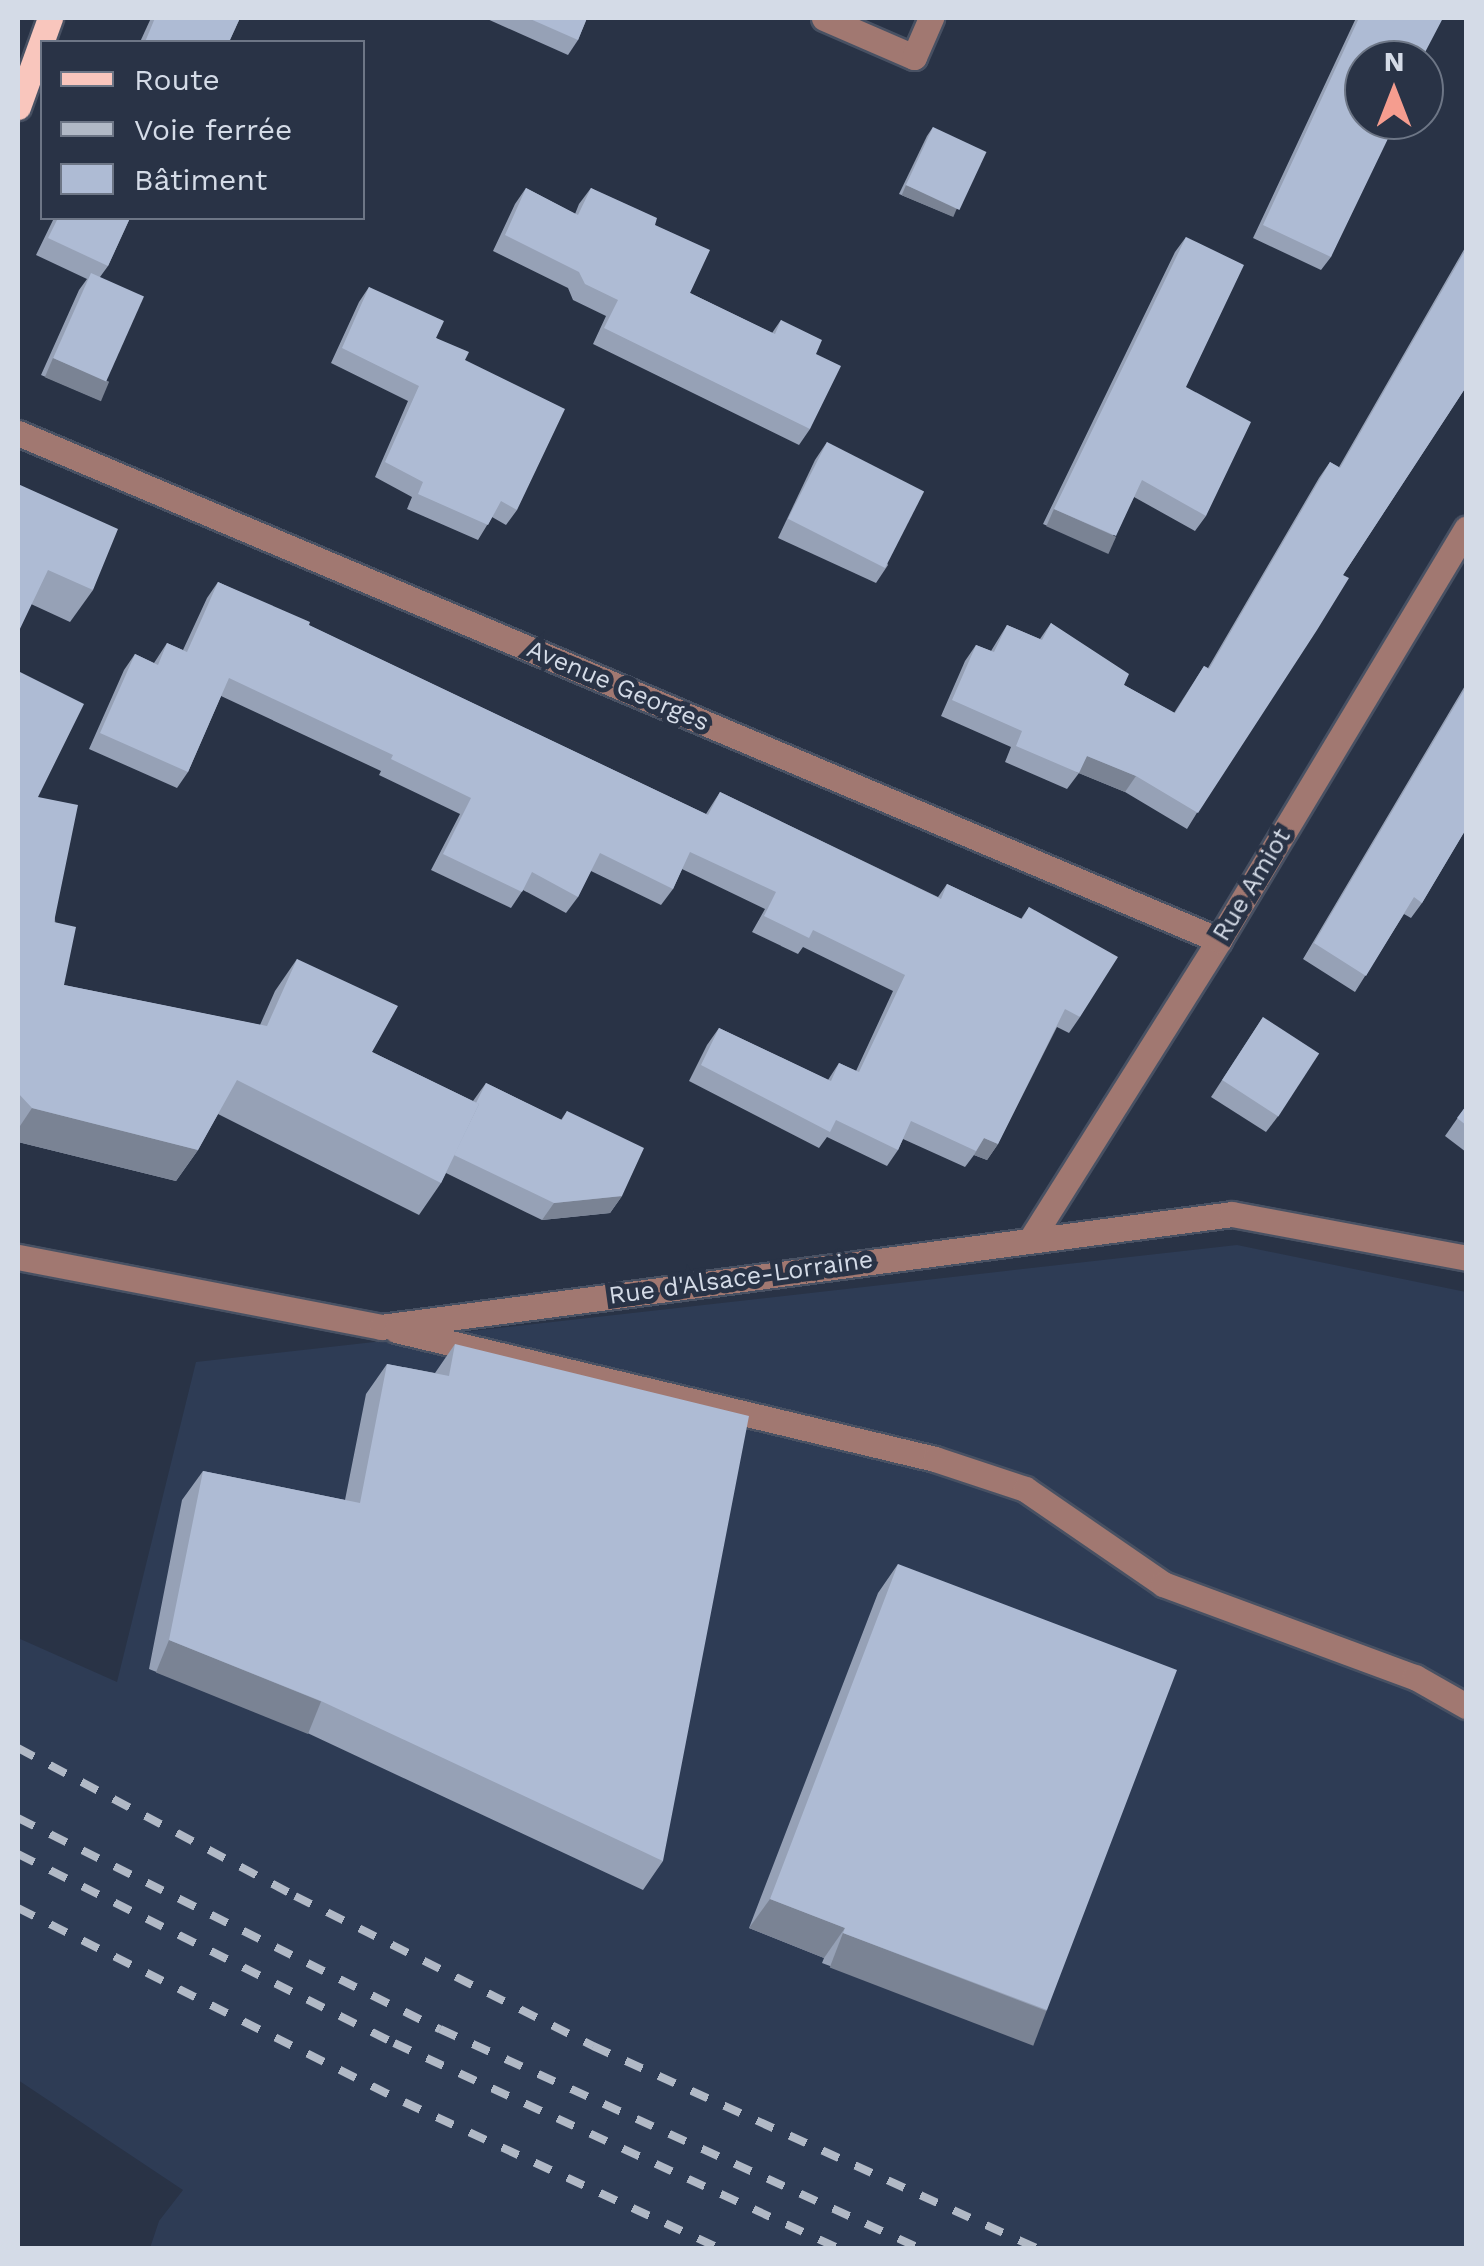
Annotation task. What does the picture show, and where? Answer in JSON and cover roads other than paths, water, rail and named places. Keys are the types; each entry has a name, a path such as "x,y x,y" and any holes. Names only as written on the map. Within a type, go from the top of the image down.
{"main road":[{"path":"18,106 40,46"}],"street":[{"path":"824,18 914,57 932,18"},
{"name":"Avenue Georges","path":"18,432 1219,940"},
{"name":"Rue Amiot","path":"1031,1238 1219,940 1466,529"},
{"name":"Rue d'Alsace-Lorraine","path":"18,1257 381,1327 1232,1214 1466,1258"},
{"path":"381,1327 935,1459 1025,1489 1162,1584 1415,1677 1466,1706"}],"railway":[{"path":"18,1748 295,1896 593,2046 1036,2248"},
{"path":"18,1818 440,2029 919,2248"},
{"path":"18,1854 394,2043 837,2248"},
{"path":"18,1908 404,2102 718,2248"}]}
